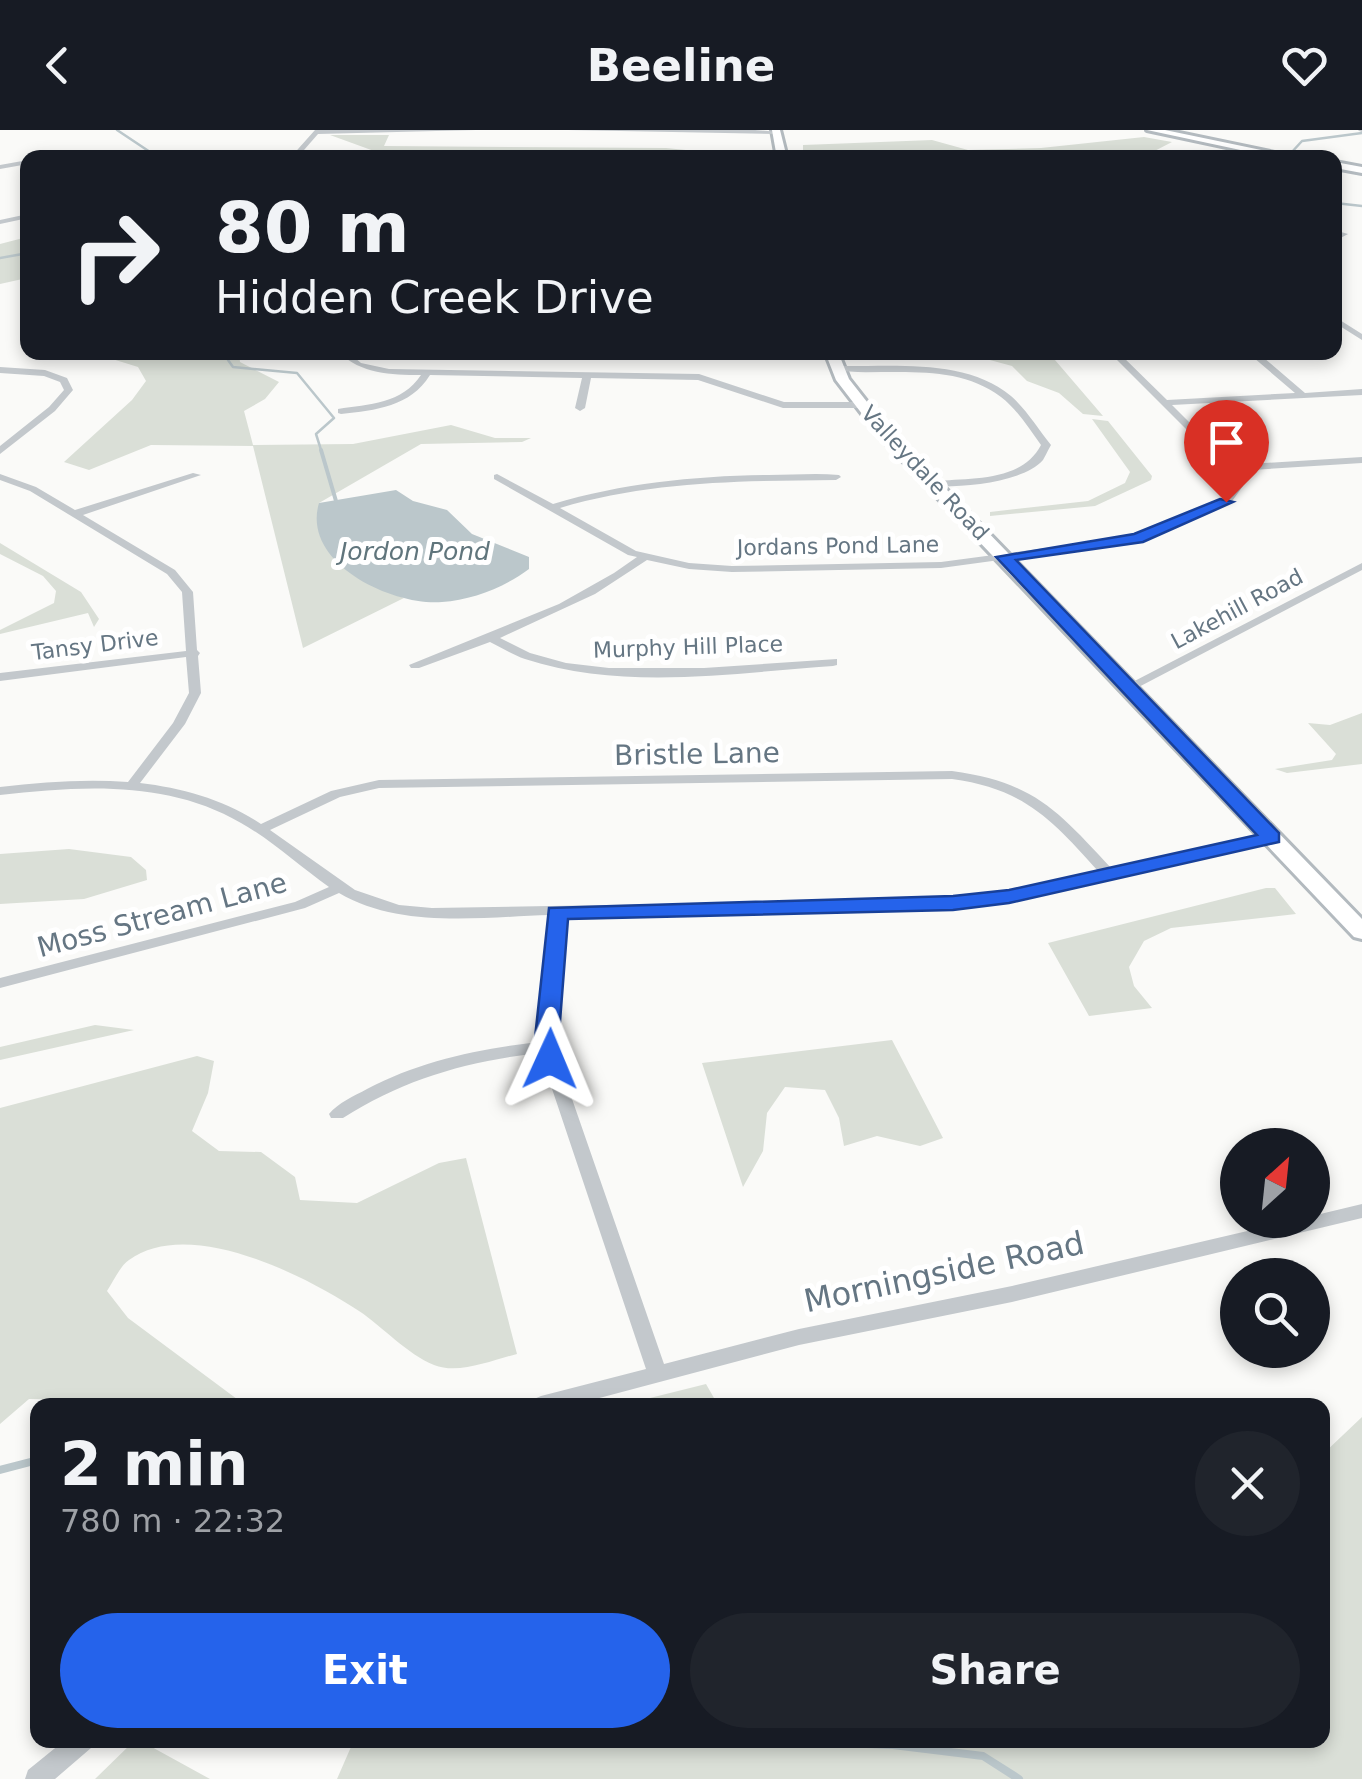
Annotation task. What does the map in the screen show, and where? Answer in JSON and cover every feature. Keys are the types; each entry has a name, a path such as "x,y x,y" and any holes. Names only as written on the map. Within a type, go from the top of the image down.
{"street":[{"path":"300,150 318,131 473,130"},
{"path":"571,130 776,131"},
{"path":"1151,130 1258,150"},
{"path":"354,360 366,368 427,373 700,378 783,405 860,405"},
{"name":"Valleydale Road","path":"834,360 860,405 1362,932"},
{"path":"1121,360 1230,468 1362,460"},
{"path":"1261,360 1303,395"},
{"path":"837,369 932,372 978,383 1008,399 1046,445 1044,456 1010,474 934,484"},
{"path":"0,370 45,372 64,380 68,390 52,409 0,451"},
{"path":"341,411 406,397 421,385 427,373"},
{"path":"580,408 586,375"},
{"path":"1165,403 1362,392"},
{"name":"Jordans Pond Lane","path":"497,477 644,557 689,566 758,570 918,567 1158,532 1237,493 1237,478 1230,468"},
{"path":"74,514 196,475"},
{"path":"0,477 20,482 171,572 184,584 194,653 192,703 132,785"},
{"path":"551,508 621,486 664,480 836,477"},
{"path":"416,665 492,638 574,601 644,557"},
{"name":"Lakehill Road","path":"1129,687 1358,571"},
{"name":"Murphy Hill Place","path":"492,638 539,662 602,673 833,662"},
{"name":"Tansy Drive","path":"0,677 194,653"},
{"name":"Bristle Lane","path":"260,829 336,794 380,784 952,776 1006,784 1028,795 1049,810 1108,873"},
{"path":"0,791 79,784 132,785 202,800 260,829 336,888 365,902 406,912 953,903 1009,896 1272,838"},
{"name":"Moss Stream Lane","path":"0,983 226,926 300,905 336,888"},
{"path":"557,912 546,1047 658,1374"},
{"path":"336,1114 386,1085 442,1065 503,1051 546,1047"},
{"name":"Morningside Road","path":"567,1398 799,1337 1012,1294 1362,1212"},
{"path":"36,1779 73,1748"}],"shaded area":[{"path":"330,135 389,135 384,146 686,150 371,150"},
{"path":"1144,137 1172,142 1156,150 968,150 1041,148"},
{"path":"932,140 968,150 803,150 803,145"},
{"path":"20,239 20,280 0,284 0,244"},
{"path":"116,360 240,360 279,382 265,399 244,411 253,445 353,444 451,425 495,438 531,438 522,442 421,444 319,503 363,580 404,598 303,648 253,446 151,445 89,470 64,462 132,400 146,381 138,367"},
{"path":"990,360 1055,360 1103,416 1083,414 1059,393 1027,381 1012,366"},
{"path":"1092,419 1108,421 1152,476 1151,480 1095,506 990,516 990,512 1088,501 1125,483 1130,472"},
{"path":"0,543 81,592 99,619 94,627 88,613 0,634 0,630 54,603 56,591 43,576 0,554"},
{"path":"1362,713 1362,764 1287,773 1275,769 1332,760 1336,754 1308,723 1330,725"},
{"path":"69,849 131,857 146,870 147,880 84,899 0,904 0,854"},
{"path":"1275,888 1296,914 1171,928 1144,941 1129,967 1134,986 1152,1008 1089,1016 1048,943"},
{"path":"95,1025 134,1030 0,1060 0,1047"},
{"path":"892,1040 943,1138 920,1146 877,1136 844,1146 839,1118 825,1090 785,1087 767,1113 763,1151 743,1187 702,1063"},
{"path":"197,1056 214,1061 208,1093 192,1131 219,1151 261,1152 295,1177 300,1200 357,1203 439,1163 466,1158 517,1354 465,1367 434,1365 359,1311 309,1282 247,1256 183,1244 154,1248 129,1260 107,1291 128,1318 236,1398 30,1398 0,1424 0,1108"},
{"path":"706,1384 714,1398 650,1398"},
{"path":"1362,1417 1362,1779 337,1779 351,1748 1330,1748 1330,1447"},
{"path":"127,1748 154,1748 210,1779 95,1779"}],"water":[{"name":"Jordon Pond","path":"396,490 413,501 447,510 472,534 529,557 529,569 488,592 442,602 399,597 355,576 337,562 324,544 317,525 319,503"}],"waterway":[{"path":"117,130 147,150"},
{"path":"1294,150 1302,141 1362,133"},
{"path":"1342,204 1362,206"},
{"path":"0,258 20,254"},
{"path":"228,360 233,367 297,373 334,418 316,434 322,453"},
{"path":"321,450 336,501"},
{"path":"0,1470 30,1462"},
{"path":"918,1748 983,1756 1019,1779"}],"route":[{"path":"550,1059 546,1047 557,912 876,908 953,903 1009,896 1272,838 1004,557 1137,539 1226,502"}]}
